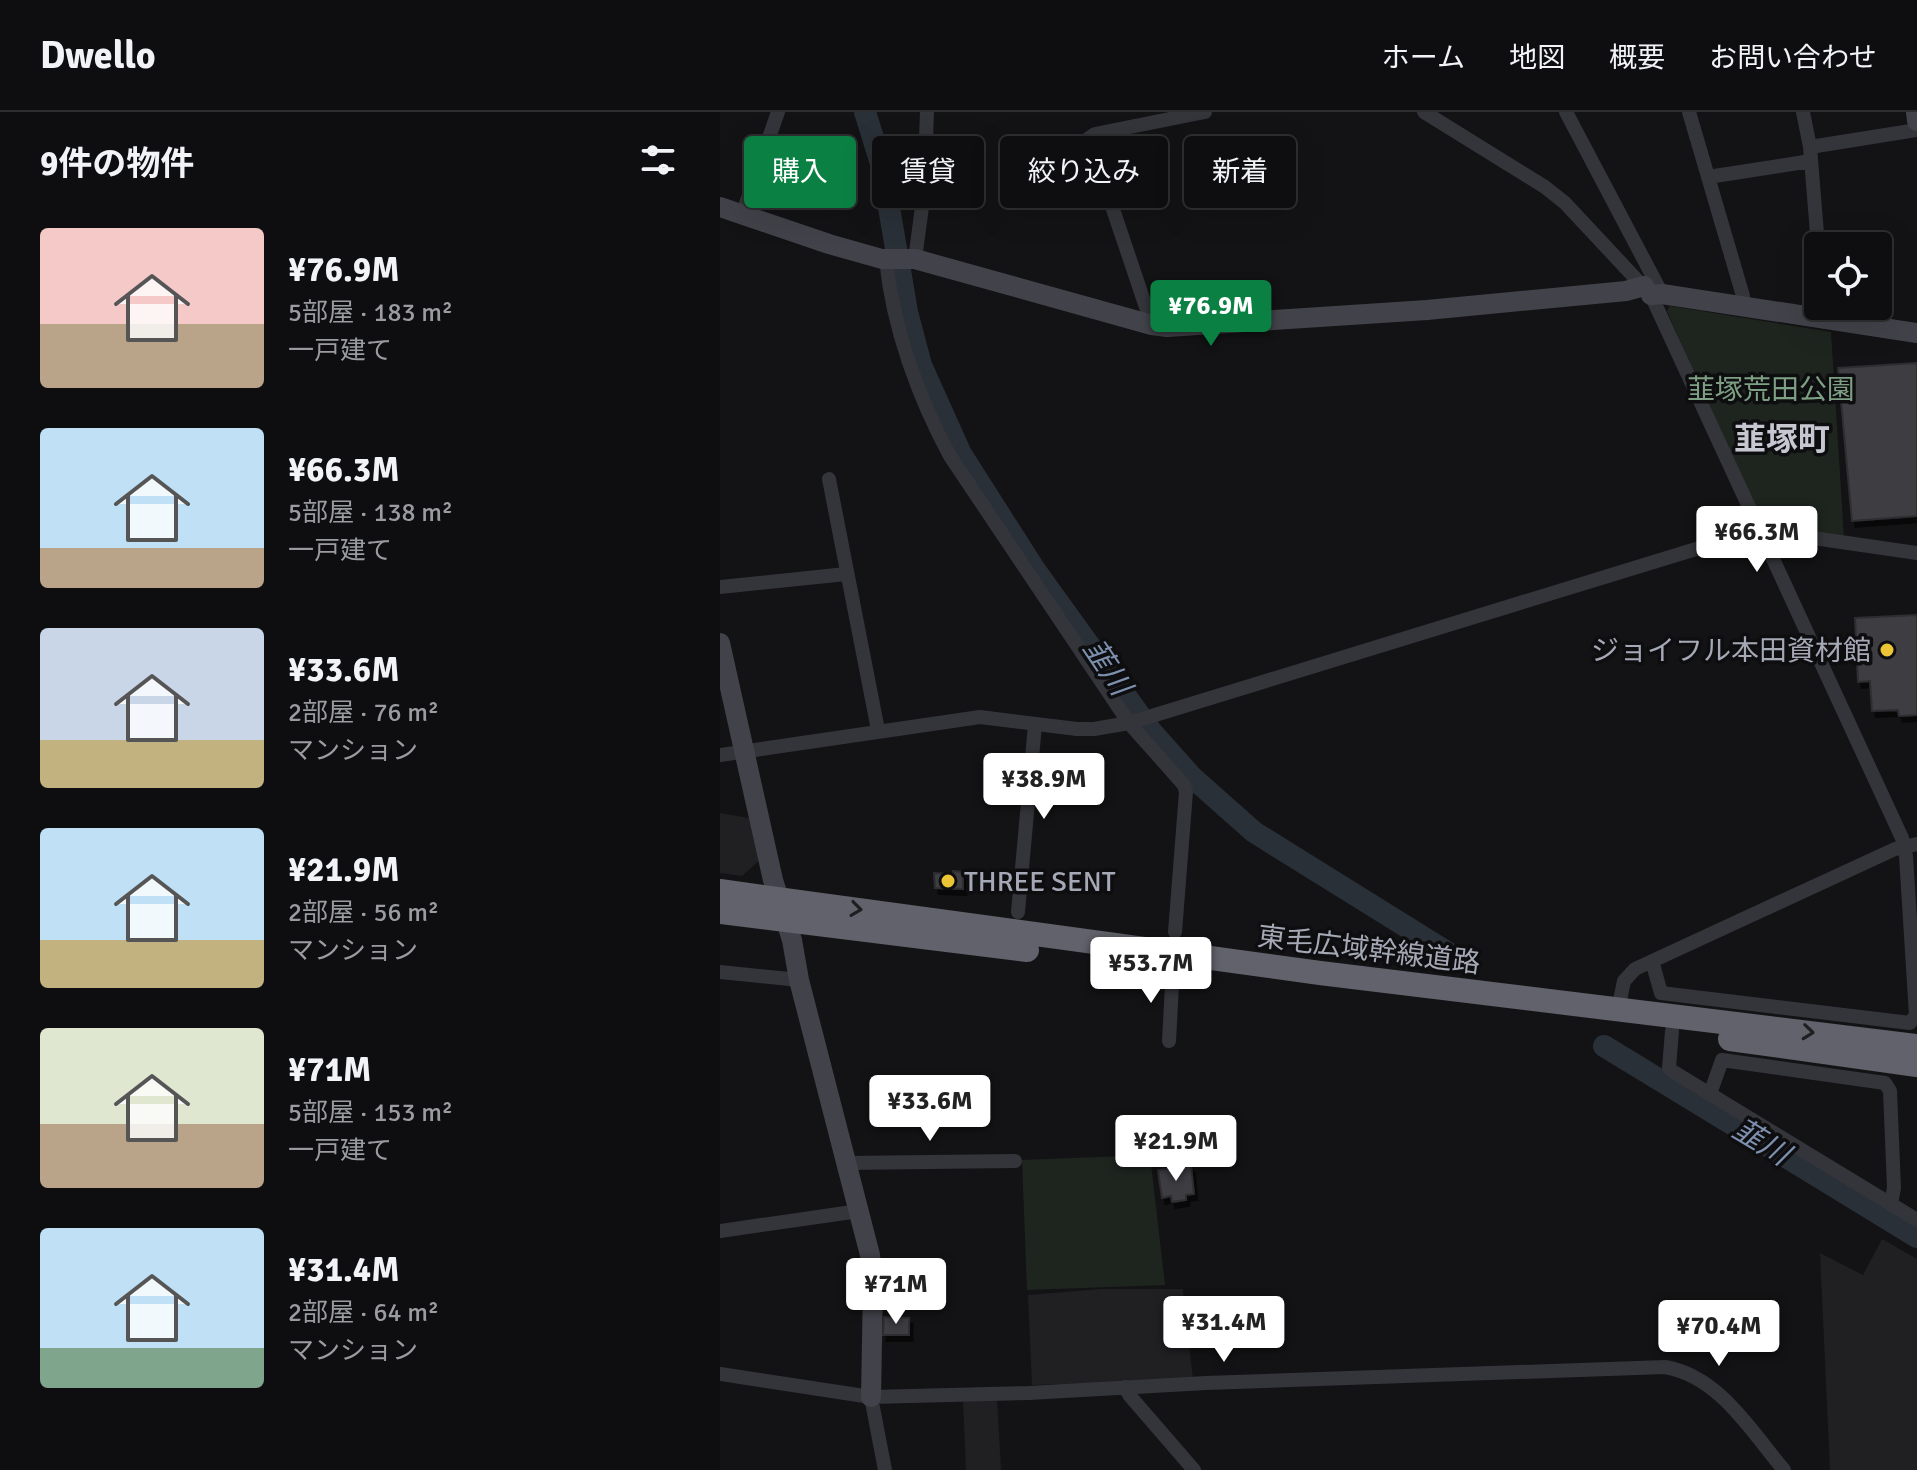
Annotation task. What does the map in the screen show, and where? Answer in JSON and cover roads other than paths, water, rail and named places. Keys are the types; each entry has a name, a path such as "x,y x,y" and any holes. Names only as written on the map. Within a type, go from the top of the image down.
{"highway":[{"name":"東毛広域幹線道路","path":"720,891 783,910 1173,967 1917,1065"},
{"name":"東毛広域幹線道路","path":"720,912 783,910 1917,1046"}],"street":[{"path":"742,215 778,112"},
{"path":"915,259 924,192 927,112"},
{"path":"1152,325 1089,138 1095,134 1205,112"},
{"path":"1424,112 1545,187 1565,203 1652,292"},
{"path":"1689,112 1743,296 1743,306"},
{"path":"1803,112 1811,154 1817,232"},
{"path":"1916,112 1917,121"},
{"path":"1569,113 1758,530 1910,845 1916,1015 1910,1023 1661,993 1652,961"},
{"path":"1708,177 1917,130"},
{"path":"720,207 886,260 915,259 1152,325 1182,328 1626,291 1804,311"},
{"path":"886,260 902,338 936,431 964,480 1131,722 1181,779 1186,792 1175,932"},
{"path":"1857,320 1917,333"},
{"path":"829,479 878,730"},
{"path":"720,755 980,717 1094,729 1131,722 1758,530 1917,553"},
{"path":"720,587 846,574"},
{"path":"720,643 799,980 870,1255 873,1285 871,1397 885,1470"},
{"path":"1018,912 1035,725"},
{"path":"1618,1010 1626,976 1652,961 1910,845"},
{"path":"1169,1041 1173,967"},
{"path":"720,972 799,980"},
{"path":"1672,1031 1669,1068 1917,1220"},
{"path":"1710,1094 1722,1060 1885,1083 1890,1091 1894,1188 1891,1204"},
{"path":"845,1163 1015,1161"},
{"path":"720,1231 859,1211"},
{"path":"720,1374 871,1397 1665,1367 1690,1373 1707,1383 1784,1470"},
{"path":"1125,1387 1194,1470"}],"waterway":[{"name":"韮川","path":"865,112 882,167 897,254"},
{"name":"韮川","path":"899,264 921,365 961,454 1035,570 1151,731 1192,777 1254,832 1455,957"},
{"name":"韮川","path":"1604,1046 1917,1237"}],"place":[{"name":"ジョイフル本田資材館","path":"1887,650"},
{"name":"THREE SENT","path":"948,881"}],"district":[{"name":"韮塚町","path":"1782,439"}],"park label":[{"name":"韮塚荒田公園","path":"1771,389"}]}
